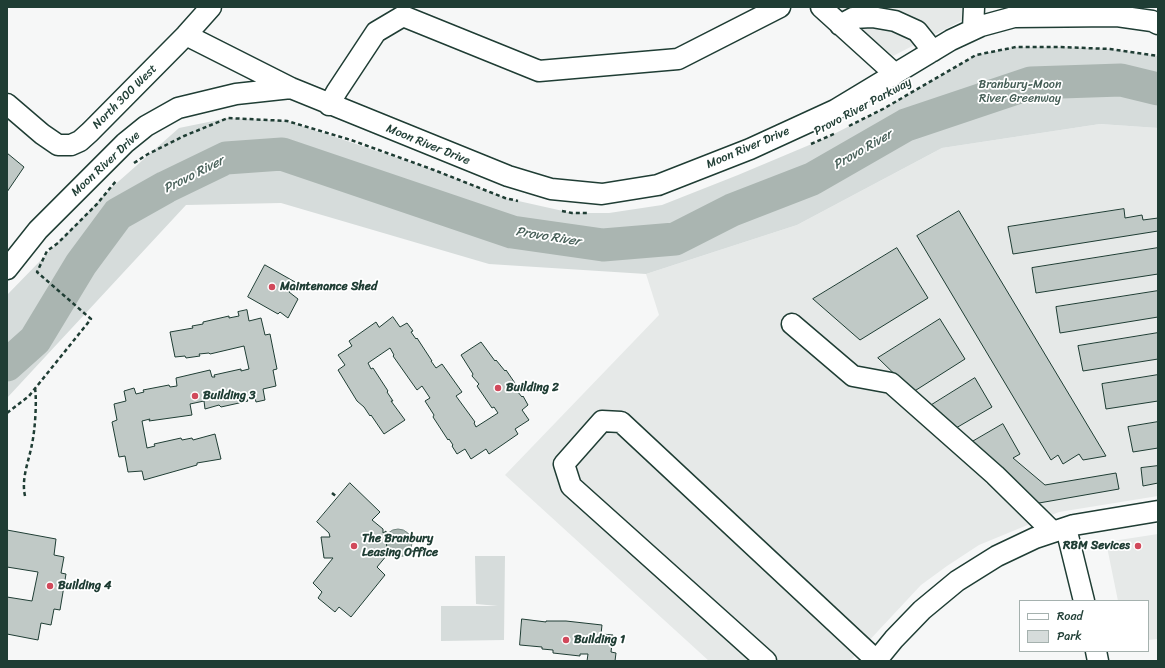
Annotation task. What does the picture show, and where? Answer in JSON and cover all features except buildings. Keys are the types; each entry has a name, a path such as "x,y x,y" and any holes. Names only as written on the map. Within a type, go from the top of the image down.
{"street":[{"name":"North 300 West","path":"7,104 42,134 58,145 71,145 80,141 186,35 211,7"},
{"path":"186,35 291,88 330,105 337,91 376,32 405,11 538,71 678,59 780,7"},
{"path":"821,7 895,74"},
{"path":"973,30 974,7"},
{"path":"840,25 853,18 899,14 917,31 934,51"},
{"name":"Moon River Drive","path":"330,105 508,176 551,189 602,194 658,185 750,149 835,110 951,40 981,26 1014,17 1117,16 1152,21 1158,24"},
{"name":"Moon River Drive","path":"10,266 38,230 125,143 146,126 178,108 236,94 291,88"},
{"path":"792,324 853,376 891,383 994,475 1059,530 1084,600"},
{"path":"766,661 571,486 564,464 602,421 621,422 876,661 894,639 922,610 957,581 997,556 1035,538 1074,525 1158,511"}],"path":[{"name":"Provo River Parkway","path":"845,128 976,55 1016,48 1061,47 1110,49 1158,56"},
{"path":"129,167 148,154 184,136 228,118 287,121 351,140 505,198 520,201"},
{"name":"Provo River Parkway","path":"811,144 838,131"},
{"path":"7,413 29,396 91,319 37,272 47,251 58,243 97,204 119,177"},
{"path":"557,210 572,213 594,213"},
{"path":"25,496 23,486 32,443 36,397 35,388"},
{"path":"332,493 337,497"}],"shaded area":[{"path":"835,7 988,7 893,56"},
{"path":"1100,124 1158,128 1158,496 1059,512 979,545 921,585 850,661 709,661 505,475 659,315 646,274 797,225 942,148"},
{"path":"398,529 408,533 412,543 408,553 398,557 388,553 384,543 388,533"},
{"path":"1158,534 1158,639 1149,640 1149,600 1118,600 1106,542"}],"green space":[{"name":"Branbury-Moon River Greenway","path":"1016,47 1110,49 1158,56 1158,128 1100,124 942,148 797,225 646,274 489,264 281,203 186,205 7,398 7,295 110,189 179,128 228,118 287,121 434,170 505,198 572,213 609,213 662,205 738,175 826,138 883,109 976,55"},
{"path":"475,556 505,556 504,640 441,641 441,606 498,606 476,604"}],"waterway":[{"name":"Provo River","path":"7,365 35,340 81,264 118,214 166,187 226,158 282,154 512,232 603,245 675,239 732,210 812,179 906,125 1031,83 1121,80 1158,89"}],"place":[{"name":"Maintenance Shed","path":"272,287"},
{"name":"Building 2","path":"498,388"},
{"name":"Building 3","path":"195,396"},
{"name":"The Branbury Leasing Office","path":"354,546"},
{"name":"RBM Sevices","path":"1138,546"},
{"name":"Building 4","path":"50,586"},
{"name":"Building 1","path":"566,640"}]}
